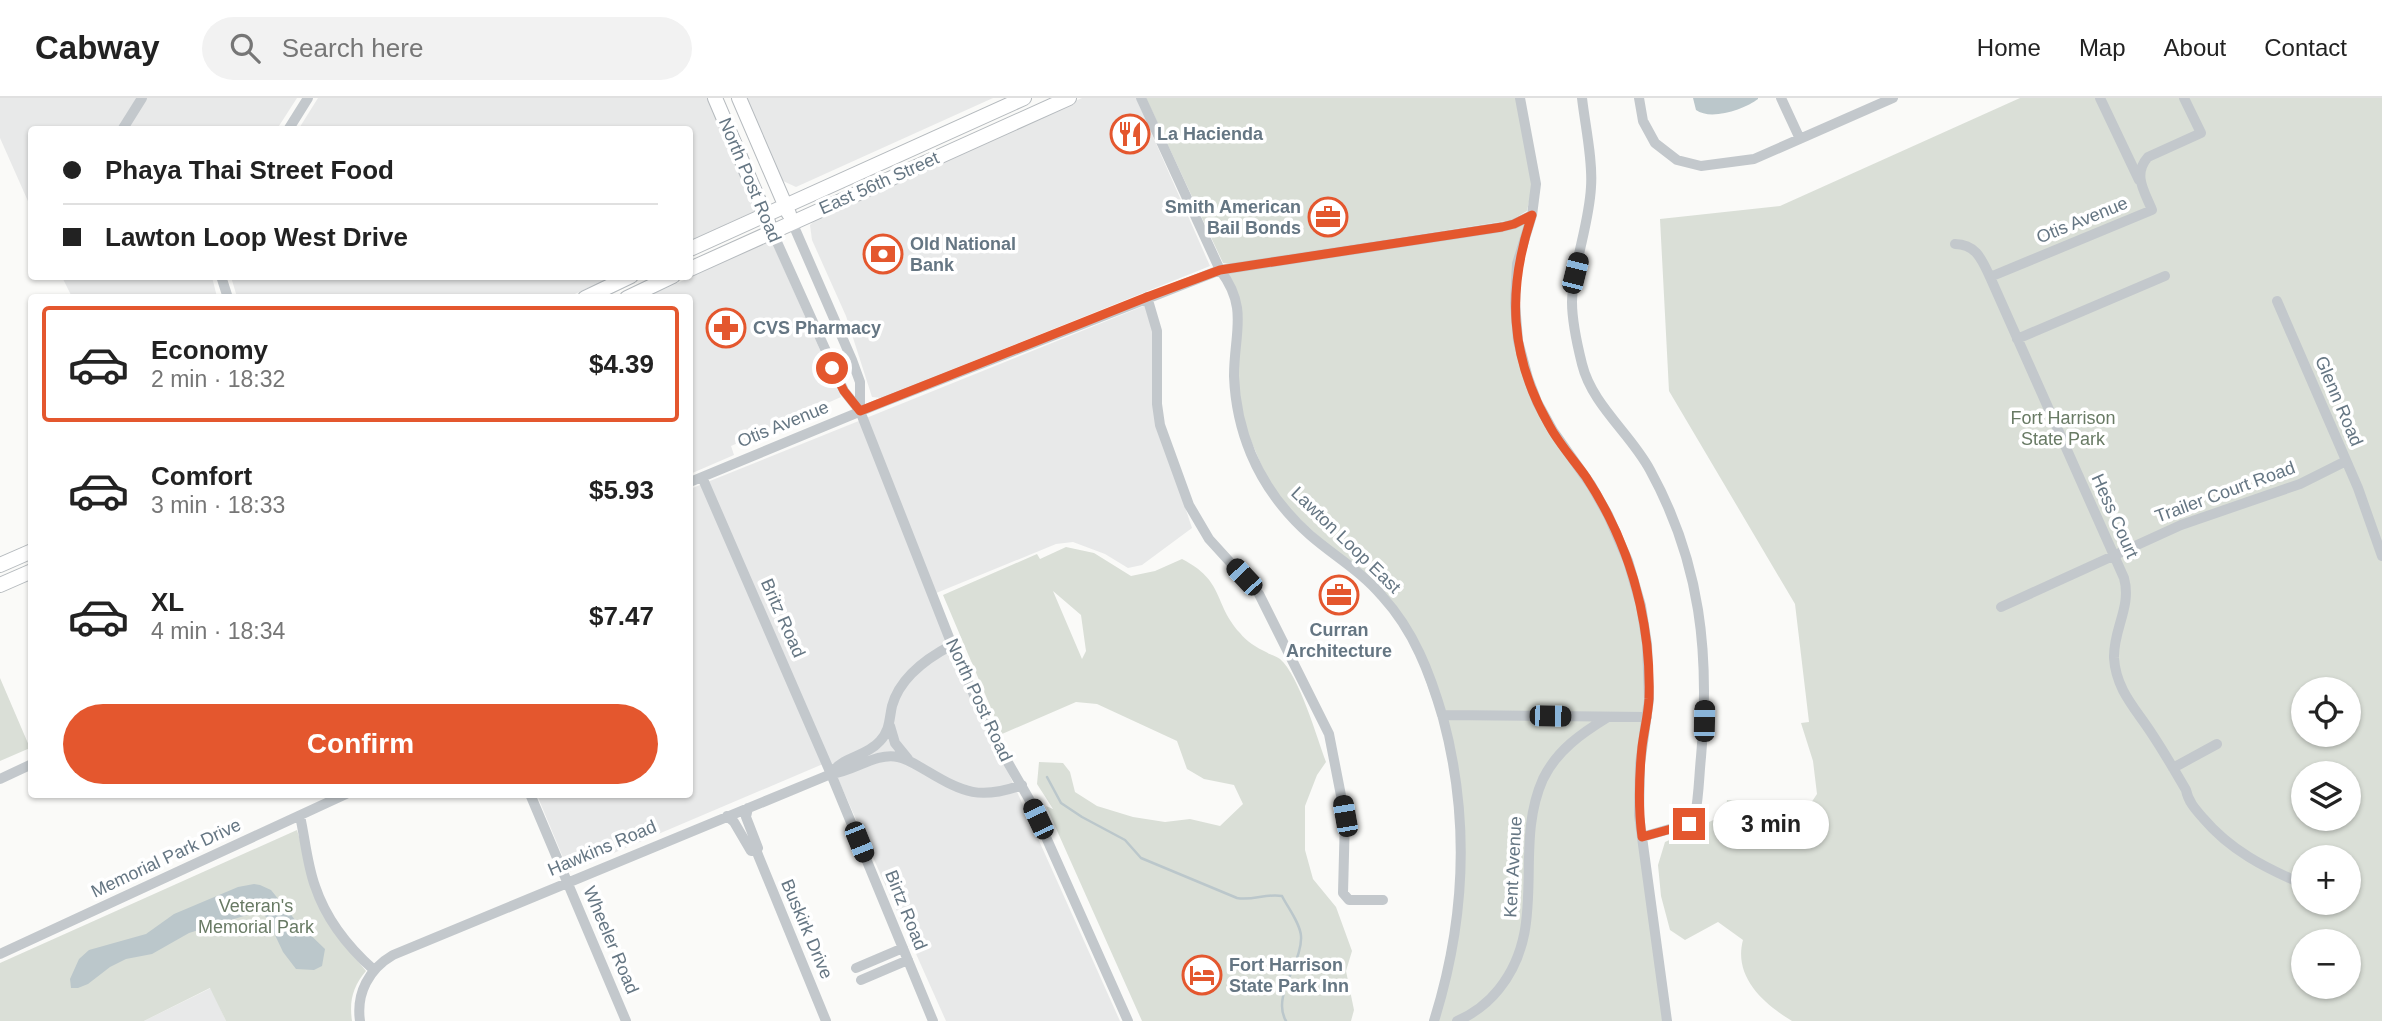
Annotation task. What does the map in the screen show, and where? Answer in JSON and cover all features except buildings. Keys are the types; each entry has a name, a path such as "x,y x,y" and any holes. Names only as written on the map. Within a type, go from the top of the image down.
{"main road":[{"name":"North Post Road","path":"715,98 772,231"},
{"name":"North Post Road","path":"739,98 792,222"},
{"name":"East 56th Street","path":"693,249 1024,98"},
{"name":"East 56th Street","path":"693,268 1069,98"},
{"path":"594,294 623,280"},
{"path":"635,294 665,280"},
{"path":"608,294 613,285"},
{"path":"0,565 28,553"},
{"path":"0,585 28,573"}],"street":[{"path":"124,126 142,98"},
{"path":"290,126 308,98"},
{"name":"Lawton Loop East","path":"1141,98 1220,270 1238,303 1234,365 1236,394 1243,431 1257,466 1274,495 1298,524 1357,571 1395,612 1422,656 1441,715 1455,774 1462,846 1454,946 1434,1021"},
{"path":"1520,98 1536,176 1536,192 1532,215 1522,243 1515,285 1516,324 1523,361 1542,413 1600,500 1628,561 1639,598 1646,639 1649,689 1639,789 1642,837 1667,1021"},
{"path":"1582,98 1592,185 1586,232 1575,273 1573,323 1583,366 1594,391 1645,462 1675,523 1695,585 1703,638 1704,721 1696,815 1687,824 1642,837"},
{"path":"1639,98 1642,118 1649,134 1662,150 1684,162 1702,166 1747,161 1893,98"},
{"path":"1781,98 1800,139"},
{"path":"2100,98 2140,182"},
{"name":"Otis Avenue","path":"1990,277 2152,210 2140,182 2140,168 2148,158 2201,133 2185,98"},
{"name":"Otis Avenue","path":"693,481 860,411 1220,270 1502,227 1532,215"},
{"name":"North Post Road","path":"792,222 860,382 860,411"},
{"name":"North Post Road","path":"772,231 844,391 860,411 952,645 987,724 1022,785 1128,1021"},
{"path":"1955,244 1964,244 1974,250 1990,277"},
{"path":"2017,339 2165,276"},
{"name":"Hess Court","path":"1990,277 2124,578 2127,596 2115,645 2118,680 2127,699 2173,768 2186,790 2187,798 2223,839 2258,863 2291,878"},
{"path":"1147,297 1157,331 1157,407 1165,442 1195,516 1209,539 1259,594 1329,734 1345,816 1343,893 1349,900 1383,900"},
{"name":"Glenn Road","path":"2277,301 2358,488 2382,556"},
{"name":"Trailer Court Road","path":"2001,607 2190,521 2242,505 2312,478 2346,461"},
{"name":"Britz Road","path":"702,477 831,774"},
{"name":"Hawkins Road","path":"831,774 835,766 874,747 890,726 895,699 917,667 952,645"},
{"path":"1441,715 1647,717"},
{"name":"Kent Avenue","path":"1457,1021 1472,1013 1495,994 1509,977 1522,950 1527,925 1532,820 1544,778 1557,757 1575,738 1608,717"},
{"path":"890,726 895,743 911,762"},
{"path":"2173,768 2217,744"},
{"name":"Hawkins Road","path":"374,971 387,958 567,881 831,774 842,773 878,758 890,756 911,762 955,788 971,793 993,794 1022,785"},
{"path":"0,779 28,767"},
{"name":"Birtz Road","path":"831,774 933,1021"},
{"name":"Memorial Park Drive","path":"0,954 338,798"},
{"name":"Wheeler Road","path":"532,798 626,1021"},
{"name":"Buskirk Drive","path":"748,808 746,817 758,848 756,850 826,1021"},
{"path":"300,816 314,885 328,914 355,954 374,971 362,989 359,1021"},
{"name":"Buskirk Drive","path":"727,816 734,822 751,851 756,850"},
{"path":"856,968 903,948"},
{"path":"861,980 908,960"}],"shaded area":[{"path":"0,98 297,98 279,126 28,126 28,201 0,138"},
{"path":"318,98 708,98 755,211 693,240 693,126 300,126"},
{"path":"745,98 993,98 796,187 783,181"},
{"path":"1082,98 1136,98 1210,266 882,398 872,397 846,316 812,240 810,225 817,218 840,206"},
{"path":"1693,98 1758,99 1737,110 1710,114 1696,110"},
{"path":"771,240 841,397 731,446 734,455 693,473 693,294 654,294 684,280 693,280 693,276"},
{"path":"64,280 213,280 216,294 70,294"},
{"path":"232,280 605,280 575,294 236,294"},
{"path":"1146,305 1151,312 1159,428 1192,528 1142,565 1128,568 1105,554 1073,542 1056,544 929,596 1120,1021 946,1021 830,761 569,872 538,798 693,798 693,488"},
{"path":"254,884 271,890 296,921 325,949 322,966 314,970 296,969 283,952 267,918 260,911 189,933 152,954 126,959 110,967 88,984 71,988 70,979 79,959 89,950 146,934 174,914 238,887"},
{"path":"211,988 226,1021 144,1021"}],"green space":[{"path":"1146,98 1517,98 1533,183 1527,211 1512,220 1223,263"},
{"name":"Fort Harrison State Park","path":"2020,98 2382,98 2382,1021 1792,1021 1771,1006 1753,988 1742,966 1743,940 1718,922 1685,940 1670,930 1661,896 1658,865 1665,842 1720,817 1726,809 1727,800 1806,804 1811,803 1817,794 1813,761 1801,723 1809,722 1795,604 1669,391 1660,219 1780,206"},
{"path":"1532,215 1515,285 1528,378 1619,538 1647,644 1639,789 1667,1021 1434,1021 1460,880 1450,749 1409,633 1344,560 1274,495 1238,410 1238,316 1220,270 1502,227"},
{"path":"1066,547 1094,553 1131,576 1155,571 1182,559 1196,567 1212,584 1242,636 1279,658 1287,667 1301,692 1326,762 1317,775 1305,806 1305,850 1313,879 1336,907 1352,951 1346,971 1354,1010 1351,1021 1142,1021 1046,806 1053,809 1037,784 1039,762 1063,763 1070,772 1075,792 1097,806 1133,817 1165,822 1190,819 1220,826 1243,804 1234,785 1204,779 1187,769 1177,741 1097,704 1076,702 1002,734 943,595 1037,554 1040,559","holes":["1053,591 1081,615 1086,651 1082,659"]},
{"path":"0,678 28,749 0,761"},
{"name":"Veteran's Memorial Park","path":"297,830 324,904 354,956 366,971 353,994 352,1021 226,1021 210,988 144,1021 0,1021 0,963"}],"waterway":[{"path":"1047,777 1061,803 1125,840 1141,858 1237,898 1282,896 1301,936 1282,1001 1286,1021"}],"place":[{"name":"La Hacienda","path":"1130,134"},
{"name":"Smith American Bail Bonds","path":"1328,217"},
{"name":"Old National Bank","path":"883,254"},
{"name":"CVS Pharmacy","path":"726,328"},
{"name":"Curran Architecture","path":"1339,595"},
{"name":"Fort Harrison State Park Inn","path":"1202,975"}],"route":[{"path":"832,368 844,391 860,411 1220,270 1502,227 1532,215 1522,243 1515,285 1516,324 1523,361 1548,424 1608,514 1639,598 1648,665 1649,699 1639,789 1642,837 1689,824"}]}
